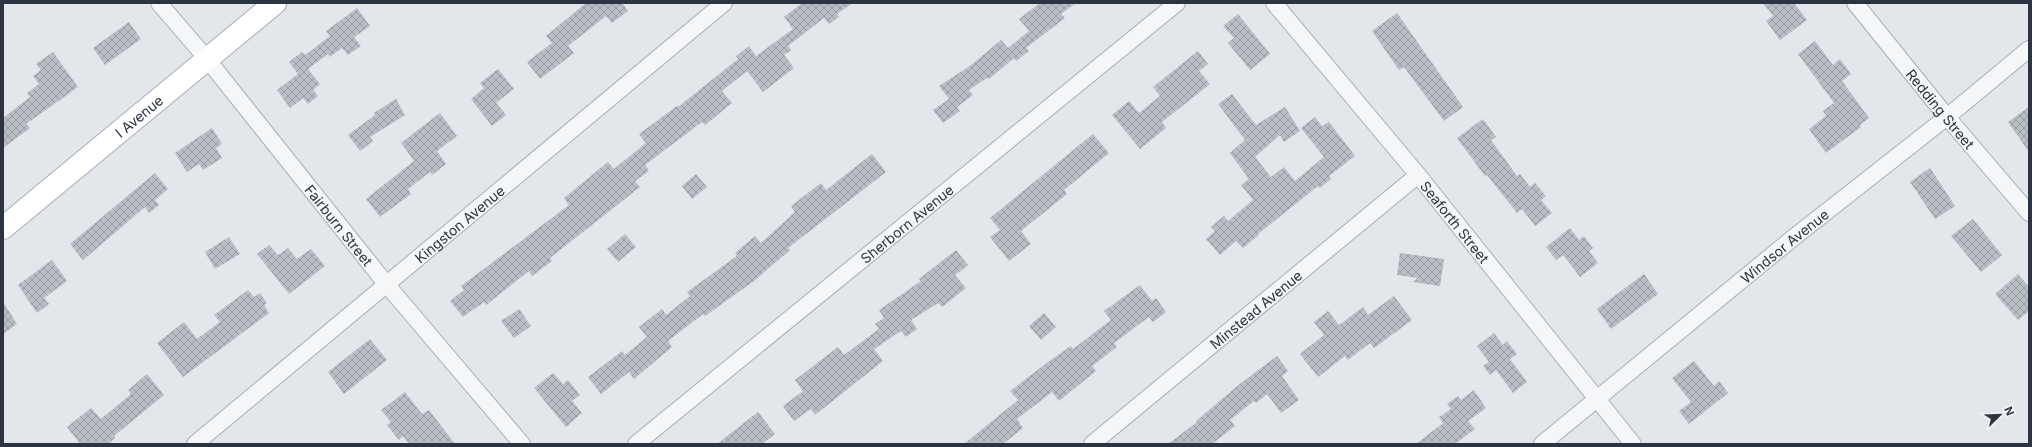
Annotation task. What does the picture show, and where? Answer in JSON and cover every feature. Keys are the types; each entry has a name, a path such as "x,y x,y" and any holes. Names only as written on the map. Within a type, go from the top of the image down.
{"main road":[{"name":"I Avenue","path":"3,228 275,3"}],"street":[{"name":"Fairburn Street","path":"159,3 207,59 387,285 522,444"},
{"name":"Kingston Avenue","path":"195,444 724,3"},
{"name":"Sherborn Avenue","path":"636,444 1177,3"},
{"name":"Seaforth Street","path":"1274,3 1418,175 1633,444"},
{"name":"Redding Street","path":"1855,3 1947,117 2029,213"},
{"name":"Windsor Avenue","path":"1542,444 1793,238 1947,117 2029,49"},
{"name":"Minstead Avenue","path":"1092,444 1418,175"}],"building":[{"path":"586,3 622,3 628,11 612,23 606,16 568,46 574,53 540,79 527,62 552,43 546,36"},
{"path":"802,3 853,3 837,14 839,17 829,24 824,18 788,46 791,50 784,55 794,68 763,92 747,71 722,91 732,103 705,125 702,122 645,165 649,171 635,181 640,187 550,258 552,261 532,276 529,271 486,305 484,302 463,317 450,301 464,290 461,286 569,205 564,198 608,162 614,169 646,143 639,134 677,106 678,107 738,59 736,56 749,46 756,56 793,29 784,17"},
{"path":"1040,3 1076,3 1061,14 1065,18 1026,48 1029,51 1016,61 1014,58 989,79 988,77 969,90 973,95 957,107 960,111 943,123 933,110 949,99 939,86 970,66 1001,40 1008,48 1029,31 1019,19"},
{"path":"1763,3 1794,3 1807,20 1780,40 1766,21 1773,16"},
{"path":"357,8 370,26 354,37 361,46 348,55 342,48 330,57 328,54 308,69 320,84 313,90 318,96 308,104 303,98 290,108 277,90 298,74 289,62 302,52 305,55 330,36 326,31"},
{"path":"1397,13 1463,107 1444,121 1404,67 1399,70 1372,31"},
{"path":"1238,14 1270,54 1250,70 1228,43 1234,38 1223,26"},
{"path":"129,22 141,39 105,65 93,48"},
{"path":"1815,41 1833,65 1840,59 1851,74 1842,81 1869,118 1860,125 1861,127 1826,153 1809,129 1826,116 1823,111 1834,103 1798,54"},
{"path":"1198,51 1208,64 1199,71 1210,84 1162,122 1166,128 1140,149 1112,115 1129,101 1139,113 1160,96 1153,87"},
{"path":"53,52 78,87 26,124 30,128 3,148 3,118 30,97 27,93 39,84 33,76 41,70 36,64"},
{"path":"498,69 514,89 496,103 506,115 492,126 471,99 484,88 480,83"},
{"path":"1232,94 1256,125 1285,107 1300,131 1284,142 1280,135 1255,157 1271,177 1284,167 1295,181 1324,157 1301,128 1315,117 1322,126 1329,122 1355,156 1329,176 1331,179 1320,188 1318,186 1258,234 1259,235 1243,248 1236,241 1220,255 1206,239 1215,231 1211,227 1224,216 1228,221 1253,200 1241,185 1249,179 1230,153 1245,140 1218,104"},
{"path":"396,99 405,115 370,137 373,141 360,151 348,135 375,115 374,113"},
{"path":"2029,107 2029,152 2008,122"},
{"path":"440,113 457,136 437,151 446,164 432,175 430,172 408,189 411,194 380,217 366,199 414,161 401,143"},
{"path":"1483,119 1496,137 1491,140 1517,176 1520,174 1530,187 1535,183 1546,196 1541,200 1552,213 1535,226 1522,209 1517,213 1487,175 1485,176 1457,138"},
{"path":"212,128 222,144 216,148 222,158 203,170 199,164 187,172 175,153"},
{"path":"1093,134 1109,153 1064,190 1067,194 1021,231 1031,244 1009,261 990,237 1000,230 990,218"},
{"path":"872,154 886,172 788,248 790,250 754,281 705,316 703,314 668,341 672,347 634,379 629,372 601,394 588,377 622,351 625,355 647,337 639,327 662,309 666,315 690,296 687,292 737,256 735,253 755,236 761,243 795,212 791,206 821,183 826,190"},
{"path":"1930,168 1955,206 1935,219 1910,182"},
{"path":"155,173 168,189 155,200 159,205 149,213 145,207 83,260 70,244"},
{"path":"696,174 707,187 692,199 682,186"},
{"path":"1973,219 2002,255 1981,272 1951,236"},
{"path":"1570,228 1579,240 1584,236 1593,248 1589,251 1598,263 1580,277 1563,255 1556,260 1546,247"},
{"path":"625,234 636,247 618,262 607,249"},
{"path":"229,237 240,254 215,269 205,252"},
{"path":"269,245 278,255 288,248 297,259 311,249 325,266 289,294 257,254"},
{"path":"956,250 968,265 955,275 966,288 942,307 938,303 911,320 917,329 906,337 901,331 874,349 883,361 815,415 811,409 794,421 783,406 803,391 795,380 838,347 844,355 879,329 875,324 884,318 879,310 921,281 919,279"},
{"path":"1400,253 1444,259 1440,286 1413,282 1418,278 1397,275"},
{"path":"52,260 67,281 44,298 49,304 37,313 18,285"},
{"path":"1644,274 1658,294 1611,329 1597,309"},
{"path":"2018,274 2029,287 2029,311 2018,320 1995,294"},
{"path":"1140,285 1152,301 1156,298 1166,312 1153,322 1149,317 1114,343 1117,347 1092,366 1096,371 1059,401 1052,392 1017,419 1023,428 1003,444 964,444 1018,400 1010,391 1071,346 1073,349 1111,320 1104,311"},
{"path":"248,290 254,297 260,293 267,303 264,305 269,313 183,377 157,343 184,322 197,339 220,322 214,315"},
{"path":"1394,296 1412,320 1374,348 1370,343 1348,360 1345,356 1318,377 1300,354 1324,335 1314,322 1328,311 1339,325 1363,307 1368,315"},
{"path":"3,302 17,324 3,334"},
{"path":"519,309 531,326 514,338 501,321"},
{"path":"1044,313 1056,327 1041,340 1029,326"},
{"path":"1494,333 1503,345 1507,341 1517,354 1510,359 1527,382 1513,393 1496,370 1490,375 1483,366 1489,362 1477,346"},
{"path":"370,339 387,360 344,394 328,372"},
{"path":"1277,356 1288,371 1282,376 1299,400 1281,413 1267,394 1256,403 1254,401 1230,420 1235,426 1212,444 1168,444 1197,422 1196,421 1241,383"},
{"path":"1694,361 1714,386 1719,381 1728,393 1689,424 1679,411 1691,402 1672,378"},
{"path":"553,373 563,384 568,380 580,395 572,401 582,413 566,427 534,388"},
{"path":"147,374 164,395 114,436 115,438 108,444 80,444 67,427 91,408 101,419 131,394 128,390"},
{"path":"1474,390 1486,408 1468,421 1475,429 1455,444 1416,444 1443,423 1439,417 1451,409 1447,404 1458,396 1461,400"},
{"path":"405,392 422,414 429,410 455,444 409,444 403,436 399,440 387,425 391,422 381,410"},
{"path":"758,412 775,434 762,444 717,444"}]}
